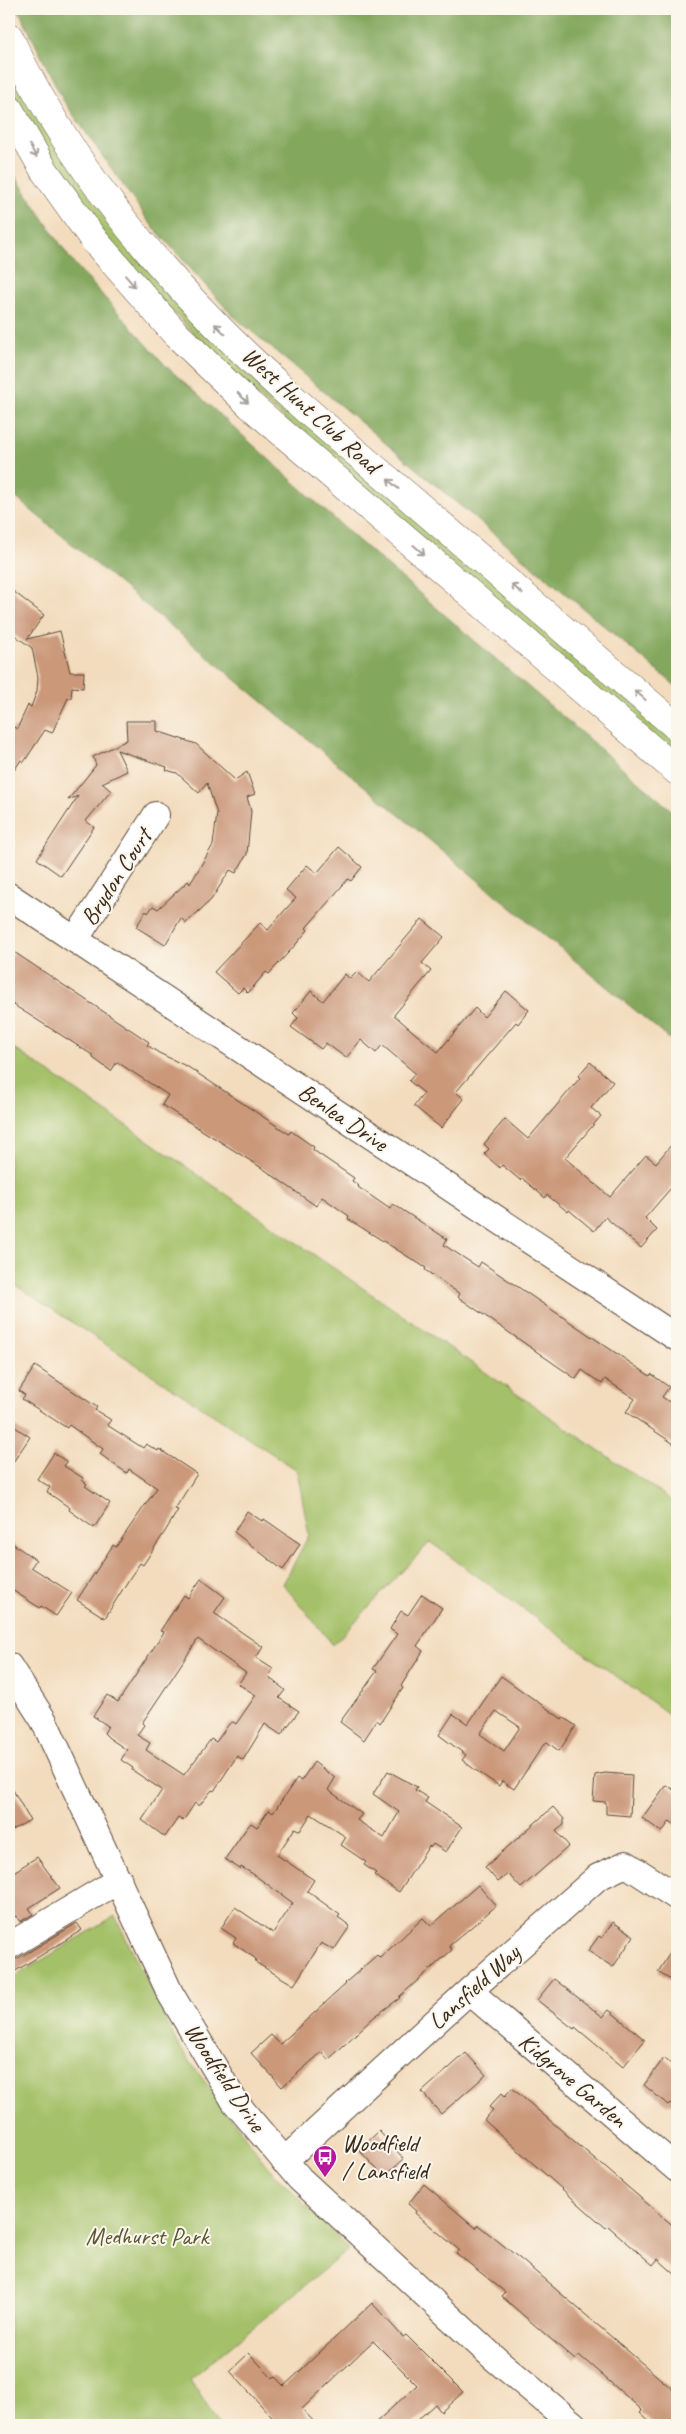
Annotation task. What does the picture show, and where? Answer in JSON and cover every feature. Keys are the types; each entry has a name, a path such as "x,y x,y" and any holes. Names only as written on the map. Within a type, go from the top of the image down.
{"main road":[{"name":"West Hunt Club Road","path":"9,37 20,60 79,160 140,241 210,319 284,391 677,727"},
{"name":"West Hunt Club Road","path":"9,109 44,170 94,240 175,333 250,405 677,771"}],"street":[{"name":"Brydon Court","path":"75,940 156,815"},
{"name":"Benlea Drive","path":"9,896 677,1338"},
{"name":"Woodfield Drive","path":"9,1666 44,1720 170,1993 235,2102 284,2161 345,2222 471,2338 574,2425"},
{"name":"Lansfield Way","path":"284,2161 598,1877 626,1864 677,1897"},
{"path":"9,1946 119,1880"},
{"name":"Kidgrove Garden","path":"469,1992 677,2169"}],"green space":[{"path":"18,9 677,9 677,687 231,314 149,222 63,100"},
{"path":"9,61 110,222 513,600 677,741 677,757 239,380 121,258 29,127 9,88"},
{"path":"9,167 71,260 166,366 360,542 677,815 677,1045 9,492"},
{"path":"9,1045 677,1504 677,1720 430,1542 333,1645 283,1584 309,1535 297,1470 9,1281"},
{"name":"Medhurst Park","path":"115,1916 178,2045 266,2165 349,2249 190,2379 219,2425 9,2425 9,1980"}],"building":[{"path":"9,588 44,615 27,639 60,631 70,672 84,672 83,688 72,687 71,698 68,698 52,733 45,730 24,762 21,760 9,778 9,735 14,727 17,729 28,705 31,707 37,691 38,677 32,648 9,631"},
{"path":"126,721 157,721 157,731 196,744 235,780 247,772 255,794 247,797 251,811 247,854 236,873 230,870 211,900 186,923 181,918 165,945 136,927 146,911 148,913 153,906 158,909 188,881 190,884 213,845 217,814 207,783 199,793 177,773 166,770 167,767 117,750 127,771 102,783 111,791 86,821 94,827 61,876 37,859 78,796 68,800 96,765 93,757 127,740"},
{"path":"339,847 362,867 351,881 348,879 306,928 308,930 269,974 266,972 248,993 243,988 238,993 214,972 260,923 268,930 296,898 286,890 307,865 317,873"},
{"path":"422,919 444,937 422,963 431,971 394,1015 417,1035 438,1052 475,1008 484,1017 506,991 529,1010 518,1024 516,1022 456,1092 464,1099 441,1128 414,1106 424,1093 409,1081 415,1073 382,1045 376,1053 361,1040 346,1058 326,1043 321,1049 291,1027 298,1018 293,1013 311,991 323,1001 345,974 350,979 357,972 369,982"},
{"path":"14,952 149,1042 147,1045 159,1053 188,1067 289,1134 291,1131 314,1147 313,1150 354,1178 352,1181 358,1187 390,1209 393,1204 447,1239 444,1245 478,1267 481,1262 669,1387 662,1397 677,1407 677,1446 626,1412 635,1399 605,1379 602,1384 582,1370 576,1379 458,1297 460,1294 425,1270 426,1268 348,1219 349,1216 322,1197 316,1206 265,1170 162,1105 168,1095 117,1062 111,1071 93,1058 94,1056 9,1002 9,960"},
{"path":"590,1062 613,1082 591,1108 601,1116 565,1158 610,1197 646,1155 656,1163 677,1138 677,1181 645,1218 657,1230 641,1248 605,1217 594,1231 569,1210 568,1212 547,1195 545,1198 522,1178 520,1180 502,1165 500,1168 484,1154 489,1149 484,1144 505,1119 528,1139 580,1078 578,1076"},
{"path":"35,1366 97,1407 95,1410 111,1420 107,1425 143,1448 146,1444 158,1451 159,1449 197,1474 175,1509 178,1510 166,1530 143,1565 140,1563 105,1618 77,1600 113,1545 116,1547 157,1488 129,1469 127,1473 115,1465 100,1454 103,1449 69,1425 67,1428 22,1399 25,1395 19,1391"},
{"path":"9,1423 30,1437 9,1468"},
{"path":"54,1453 67,1462 64,1466 83,1478 82,1480 87,1484 85,1486 110,1503 94,1528 47,1492 50,1487 37,1479"},
{"path":"247,1511 262,1521 264,1519 300,1544 283,1570 234,1532"},
{"path":"9,1541 36,1560 31,1567 72,1593 56,1616 9,1588"},
{"path":"201,1579 225,1597 214,1613 263,1647 256,1658 273,1669 268,1677 285,1690 279,1698 299,1711 281,1735 265,1724 243,1760 237,1756 214,1791 212,1790 199,1806 195,1803 183,1821 178,1818 165,1837 142,1820 162,1790 132,1770 133,1768 121,1760 127,1750 104,1733 108,1726 93,1716 107,1695 118,1702 164,1632 160,1631 184,1595 188,1598","holes":["198,1639 246,1673 238,1684 256,1695 236,1724 233,1722 229,1724 216,1742 211,1739 184,1775 146,1750 150,1743 137,1735 144,1725 142,1723"]},
{"path":"422,1594 442,1608 417,1646 423,1651 401,1686 403,1688 380,1723 377,1720 364,1740 340,1722 377,1671 373,1669 397,1634 390,1629 401,1611 408,1615"},
{"path":"501,1676 562,1719 563,1717 576,1726 559,1751 547,1742 544,1744 514,1789 502,1781 499,1786 474,1769 462,1760 466,1755 439,1735 453,1714 468,1724","holes":["496,1711 520,1727 504,1751 480,1734"]},
{"path":"314,1762 335,1778 328,1790 362,1814 357,1820 384,1838 399,1812 373,1794 388,1771 417,1787 415,1790 428,1798 425,1802 462,1827 446,1852 433,1844 431,1847 429,1846 399,1892 374,1875 376,1873 364,1865 366,1862 341,1845 346,1837 311,1814 300,1831 295,1828 277,1855 314,1880 307,1891 340,1915 338,1917 350,1926 334,1950 321,1943 294,1985 255,1962 256,1959 233,1943 236,1938 221,1928 235,1907 273,1933 293,1903 253,1874 241,1867 240,1869 225,1859 251,1823 257,1827 269,1810 273,1813 297,1778 301,1781"},
{"path":"605,1773 632,1775 630,1816 606,1814 606,1802 593,1801 595,1775"},
{"path":"9,1783 30,1820 9,1832"},
{"path":"666,1785 677,1792 677,1827 670,1821 662,1832 642,1818"},
{"path":"553,1807 564,1819 564,1825 556,1831 569,1846 521,1888 508,1874 498,1882 485,1867"},
{"path":"37,1857 60,1888 29,1908 33,1914 20,1922 16,1916 9,1920 9,1875"},
{"path":"478,1885 496,1906 449,1946 452,1950 400,1998 374,2017 328,2060 322,2052 282,2087 251,2053 271,2035 280,2044 345,1983 377,1955 380,1958 423,1918 431,1926"},
{"path":"613,1922 634,1936 613,1967 588,1951 599,1936 602,1938"},
{"path":"77,1923 82,1930 9,1975 9,1961 17,1959"},
{"path":"677,1942 677,1984 658,1972"},
{"path":"554,1979 603,2017 609,2010 645,2040 623,2067 575,2027 574,2029 537,2000"},
{"path":"466,2053 486,2075 441,2114 422,2092"},
{"path":"664,2058 677,2069 677,2109 670,2103 668,2105 644,2085"},
{"path":"512,2088 677,2229 677,2276 658,2259 653,2265 608,2226 606,2228 484,2120 493,2110 489,2107 502,2093 505,2096"},
{"path":"379,2131 404,2159 384,2177 359,2150"},
{"path":"424,2184 476,2228 478,2225 524,2262 677,2393 677,2425 654,2425 640,2412 642,2410 579,2355 575,2360 501,2296 505,2292 456,2253 459,2250 415,2213 416,2211 408,2204"},
{"path":"372,2303 403,2337 406,2335 463,2392 441,2412 435,2404 412,2425 373,2425 417,2385 373,2341 302,2409 317,2425 279,2425 230,2371 249,2353 272,2378 274,2376 284,2386"}],"place":[{"name":"Woodfield / Lansfield","path":"325,2178"}]}
